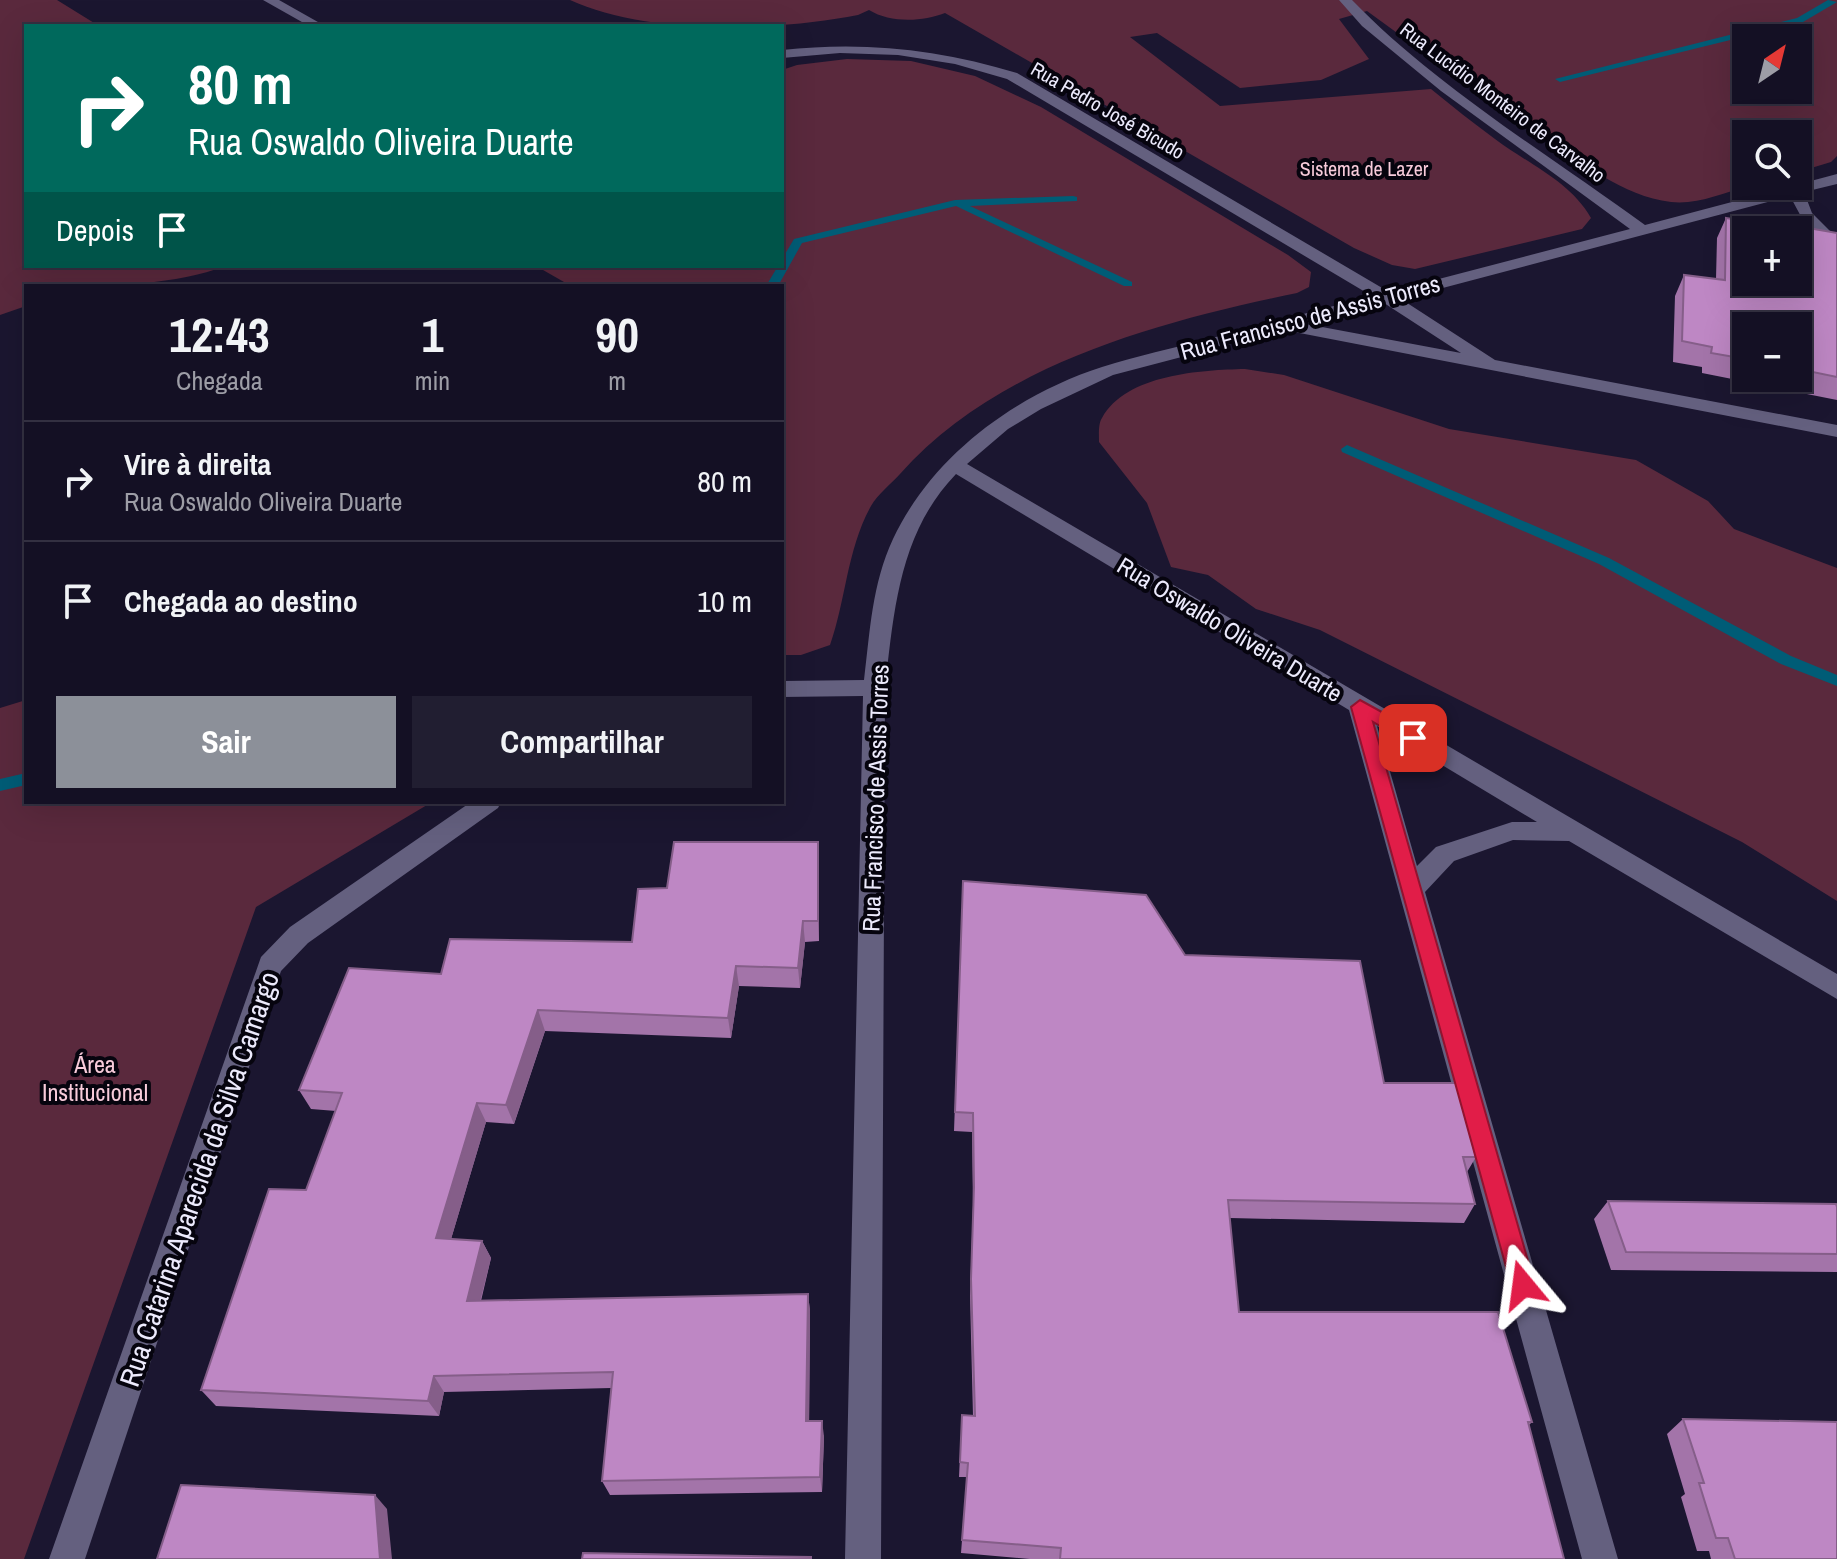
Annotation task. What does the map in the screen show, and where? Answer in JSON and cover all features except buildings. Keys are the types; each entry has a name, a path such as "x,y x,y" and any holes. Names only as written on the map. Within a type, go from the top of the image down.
{"street":[{"name":"Rua Lucídio Monteiro de Carvalho","path":"1345,0 1367,23 1446,88 1642,230"},
{"path":"274,1 315,24"},
{"name":"Rua Pedro José Bicudo","path":"784,54 844,48 910,52 947,58 1012,76 1386,297 1489,364"},
{"name":"Rua Francisco de Assis Torres","path":"1812,184 1837,179"},
{"name":"Rua Francisco de Assis Torres","path":"863,1559 874,688 888,580 927,495 953,464 1010,417 1056,392 1107,371 1754,200"},
{"path":"1797,200 1809,221 1837,247"},
{"path":"1680,221 1720,228"},
{"path":"1812,244 1837,247"},
{"path":"1278,324 1837,431"},
{"name":"Rua Oswaldo Oliveira Duarte","path":"953,464 1837,988"},
{"path":"784,689 874,688"},
{"path":"1360,707 1600,1559"},
{"name":"Rua Catarina Aparecida da Silva Camargo","path":"67,1559 270,965 309,928 486,804"},
{"path":"1411,889 1445,854 1512,831 1574,832"}],"green space":[{"path":"0,0 57,0 96,24 24,24 24,268 219,268 153,282 24,284 24,307 0,315"},
{"name":"Sistema de Lazer","path":"570,0 1837,0 1837,156 1831,162 1812,168 1812,120 1732,120 1732,191 1700,200 1671,202 1653,199 1619,185 1587,166 1367,11 1339,19 1369,59 1321,80 1240,88 1157,33 1130,37 1220,106 1431,89 1495,139 1560,183 1591,218 1582,229 1415,269 1392,265 1354,248 945,13 906,20 869,10 858,15 784,24 666,24 601,12"},
{"path":"847,59 911,61 975,76 1041,107 1288,255 1311,272 1309,287 1297,293 1136,334 1032,376 984,403 939,436 871,506 857,540 830,645 801,655 784,655 784,284 568,284 540,268 784,268 784,69"},
{"path":"1245,369 1284,375 1449,429 1636,460 1708,501 1734,529 1837,568 1837,901 1742,842 1320,630 1256,609 1208,575 1171,567 1147,503 1099,442 1101,420 1113,403 1146,383 1187,373"},
{"name":"Área Institucional","path":"24,701 24,804 429,804 256,907 24,1559 0,1559 0,708"}],"waterway":[{"path":"1560,79 1800,20 1834,0"},
{"path":"784,265 798,241 955,203 1073,199"},
{"path":"960,205 1128,284"},
{"path":"773,284 782,268"},
{"path":"1347,449 1604,561 1786,660 1837,681"},
{"path":"0,785 24,779"}],"route":[{"path":"1413,738 1360,707 1523,1285"}]}
